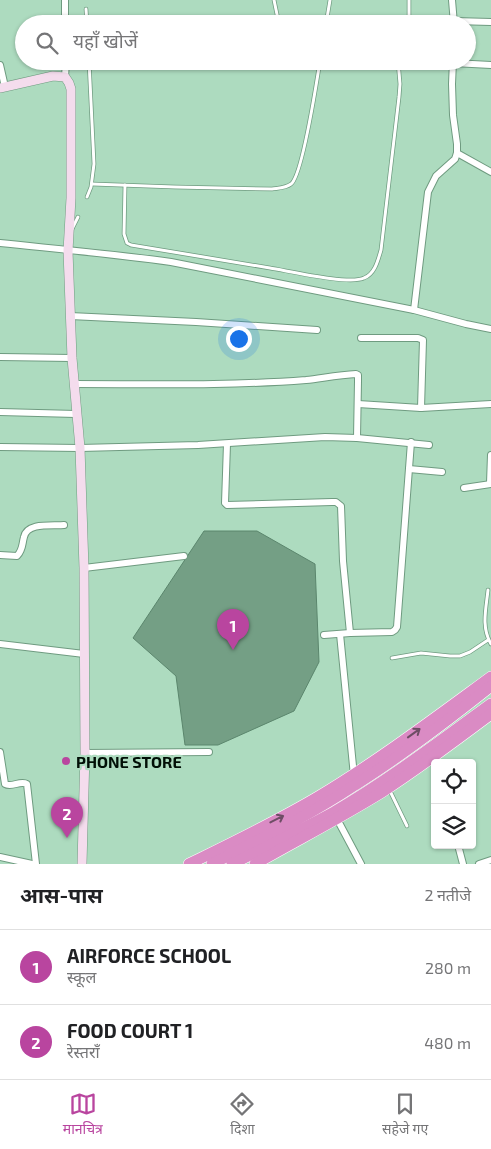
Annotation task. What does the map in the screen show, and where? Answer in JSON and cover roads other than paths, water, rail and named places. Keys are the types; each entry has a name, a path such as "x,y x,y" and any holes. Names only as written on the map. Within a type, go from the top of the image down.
{"highway":[{"path":"355,780 402,741 491,677"},
{"path":"232,864 253,854 301,823 336,791 429,734 491,686"},
{"path":"212,864 253,854 270,855 335,816 491,704"},
{"path":"301,823 335,816 388,788 491,714"},
{"path":"189,864 320,796 336,791"},
{"path":"234,842 253,854"}],"street":[{"path":"65,0 65,15"},
{"path":"452,0 453,15"},
{"path":"476,22 491,22"},
{"path":"476,64 491,65"},
{"path":"0,65 2,88 53,76 65,77"},
{"path":"65,70 65,77 69,82 70,89 71,198 68,251 70,316 80,448 84,568 85,753 82,864"},
{"path":"414,310 428,192 436,176 455,159 457,153 453,115 453,70"},
{"path":"457,153 491,172"},
{"path":"0,242 171,262 414,310 491,329"},
{"path":"70,316 318,330"},
{"path":"361,338 418,338 423,340 421,408"},
{"path":"0,357 72,358"},
{"path":"74,384 246,383 307,380 356,374 358,375 357,438"},
{"path":"358,404 421,408 491,404"},
{"path":"0,412 76,414"},
{"path":"0,448 227,444 324,437 411,442 429,445"},
{"path":"324,635 392,632 397,627 411,442"},
{"path":"227,444 227,505 336,502 341,506 342,561 350,633"},
{"path":"464,488 490,483 491,455"},
{"path":"409,469 442,472"},
{"path":"0,555 17,556 22,549 24,536 29,529 64,526"},
{"path":"84,568 184,556"},
{"path":"340,634 355,780"},
{"path":"0,644 84,654"},
{"path":"0,752 6,785 23,782 27,784 36,864"},
{"path":"85,753 209,752"},
{"path":"335,816 361,864"},
{"path":"459,849 463,864"},
{"path":"0,858 32,864"},
{"path":"479,864 491,860"}],"lane":[{"path":"274,0 276,15"},
{"path":"328,15 330,0"},
{"path":"409,0 409,15"},
{"path":"86,9 86,15"},
{"path":"87,197 92,184 94,164 89,70"},
{"path":"92,184 272,188 286,187 292,184 303,154 318,70"},
{"path":"125,185 124,234 127,243 131,245 316,276 350,280 363,279 373,271 381,250 399,97 399,70"},
{"path":"69,236 78,217"},
{"path":"488,590 485,622 486,633 491,644"},
{"path":"392,658 421,653 460,656 488,640"},
{"path":"388,788 407,826"}],"place":[{"name":"AIRFORCE SCHOOL","path":"233,650"},
{"name":"PHONE STORE","path":"66,761"},
{"name":"FOOD COURT 1","path":"67,838"}]}
